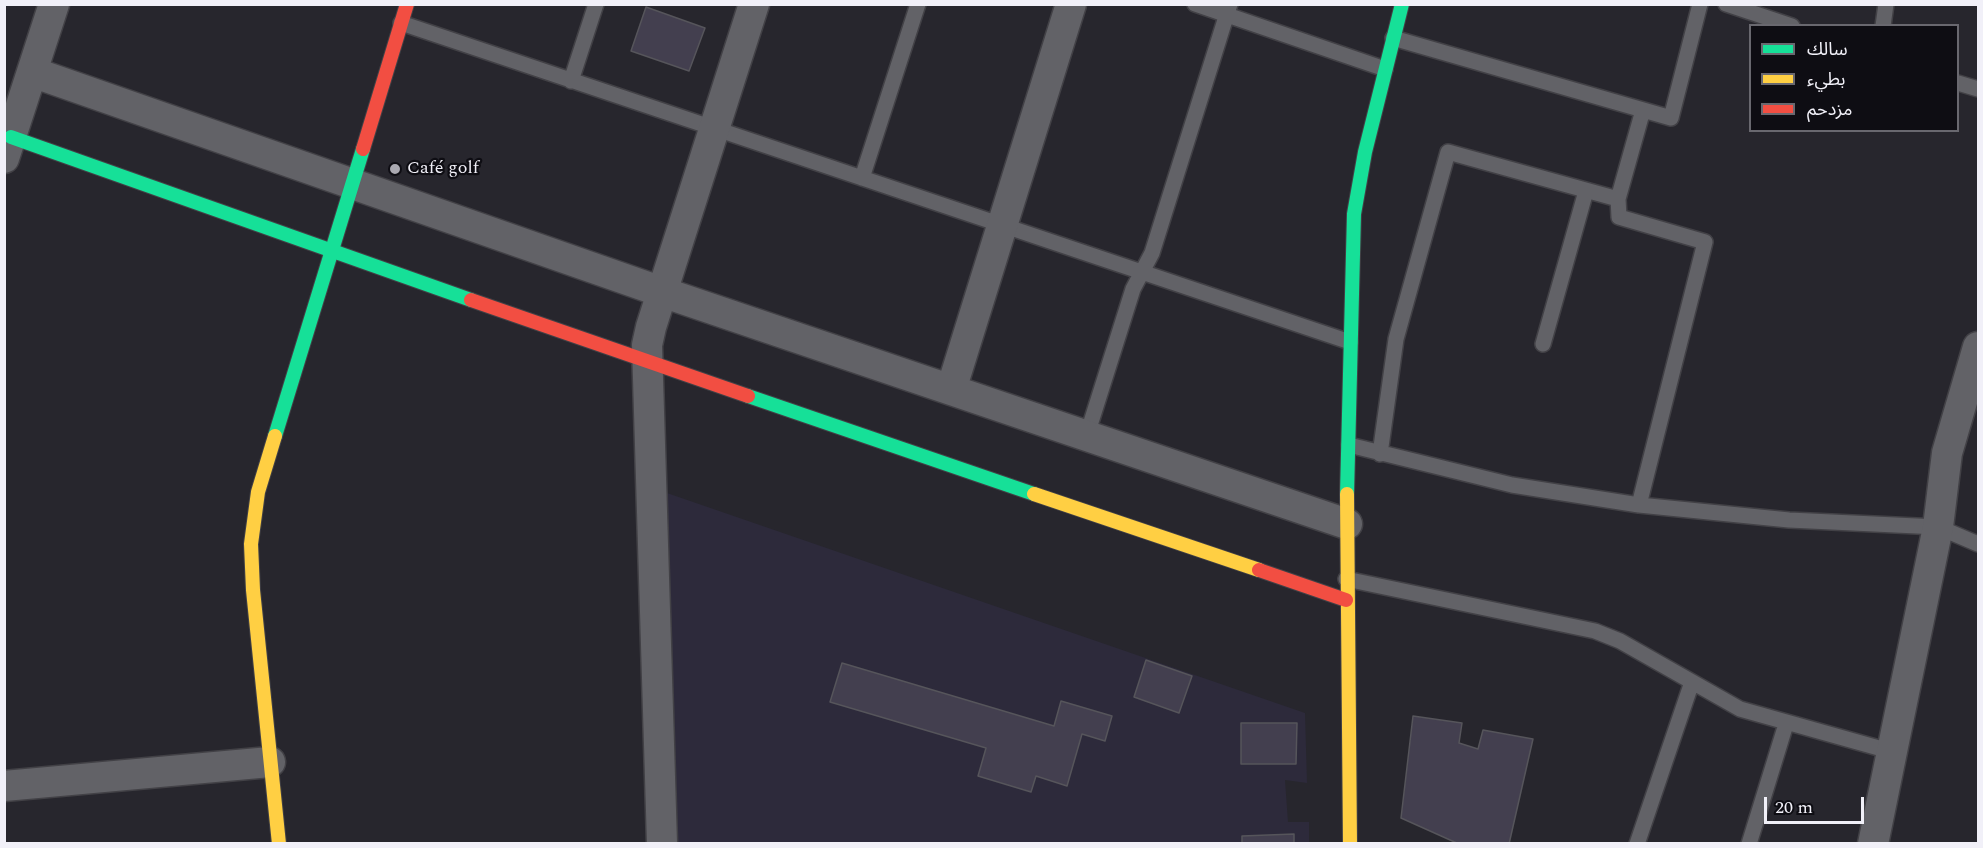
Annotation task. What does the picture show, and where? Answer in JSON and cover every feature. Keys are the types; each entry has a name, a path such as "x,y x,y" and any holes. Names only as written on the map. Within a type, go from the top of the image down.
{"street":[{"path":"54,4 8,148 332,249 647,362 1346,600"},
{"path":"279,843 257,642 251,544 258,492 407,4"},
{"path":"662,843 647,362 651,327 754,4"},
{"path":"951,390 1071,4"},
{"path":"1350,843 1346,579 1354,214 1365,152 1402,4"},
{"path":"32,72 1086,438 1347,524"},
{"path":"1873,843 1938,526 1947,453 1978,347"},
{"path":"4,786 270,762"}],"lane":[{"path":"571,81 596,4"},
{"path":"862,178 918,4"},
{"path":"1195,4 1228,10 1385,69"},
{"path":"1393,38 1671,118 1700,4"},
{"path":"1726,4 1786,24"},
{"path":"1883,24 1886,4"},
{"path":"1086,438 1133,289 1143,273 1228,10"},
{"path":"401,23 1350,342"},
{"path":"1959,83 1978,89"},
{"path":"1639,505 1705,242 1619,217 1618,200 1643,110"},
{"path":"1380,454 1396,339 1448,152 1618,200"},
{"path":"1543,344 1586,190"},
{"path":"1348,446 1512,485 1639,505 1789,520 1938,526 1978,544"},
{"path":"1346,579 1595,631 1620,641 1740,710 1893,752"},
{"path":"1637,843 1692,682"},
{"path":"1749,843 1786,724"}],"shaded area":[{"path":"667,493 1305,713 1307,783 1285,780 1288,822 1309,822 1309,843 678,843"}],"building":[{"path":"646,7 705,28 689,71 631,51"},
{"path":"1146,660 1192,676 1179,713 1134,697"},
{"path":"842,663 1054,726 1061,701 1112,716 1105,741 1082,734 1067,786 1036,776 1031,792 978,776 986,748 830,702"},
{"path":"1413,716 1462,723 1459,743 1478,749 1483,730 1533,739 1509,844 1459,844 1401,818"},
{"path":"1241,723 1297,723 1296,764 1241,764"},
{"path":"1294,834 1294,844 1242,844 1242,836"}],"traffic: fast":[{"path":"1347,494 1354,214 1365,152 1402,4"},
{"path":"11,137 471,300"},
{"path":"275,436 363,149"},
{"path":"748,396 1034,494"}],"traffic: slow":[{"path":"275,436 258,492 251,544 253,590 279,844"},
{"path":"1034,494 1259,570"},
{"path":"1347,494 1350,844"}],"traffic: jam":[{"path":"363,149 407,4"},
{"path":"471,300 748,396"},
{"path":"1259,570 1346,600"}],"place":[{"name":"Café golf","path":"395,169"}]}
